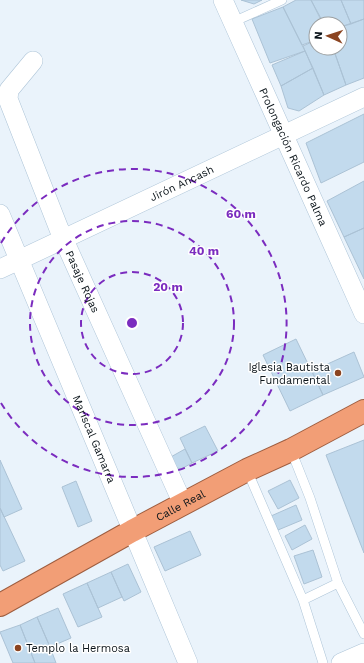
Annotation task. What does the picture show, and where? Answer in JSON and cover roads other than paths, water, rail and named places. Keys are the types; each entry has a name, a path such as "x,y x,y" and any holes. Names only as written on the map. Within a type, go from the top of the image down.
{"highway":[{"name":"Calle Real","path":"0,605 182,504 247,470 291,450 364,411"}],"street":[{"name":"Prolongación Ricardo Palma","path":"224,0 364,314"},
{"name":"Pasaje Rojas","path":"33,61 9,90 8,99 64,239 182,504"},
{"name":"Jirón Ancash","path":"0,269 364,97"},
{"name":"Mariscal Gamarra","path":"0,214 188,663"},
{"path":"341,663 364,653"}],"lane":[{"path":"233,22 282,0"},
{"path":"291,450 310,498 338,584 364,634"},
{"path":"247,470 303,600 323,663"},
{"path":"303,600 338,584"}],"place":[{"name":"Iglesia Bautista Fundamental","path":"338,373"},
{"name":"Templo la Hermosa","path":"18,648"}]}
